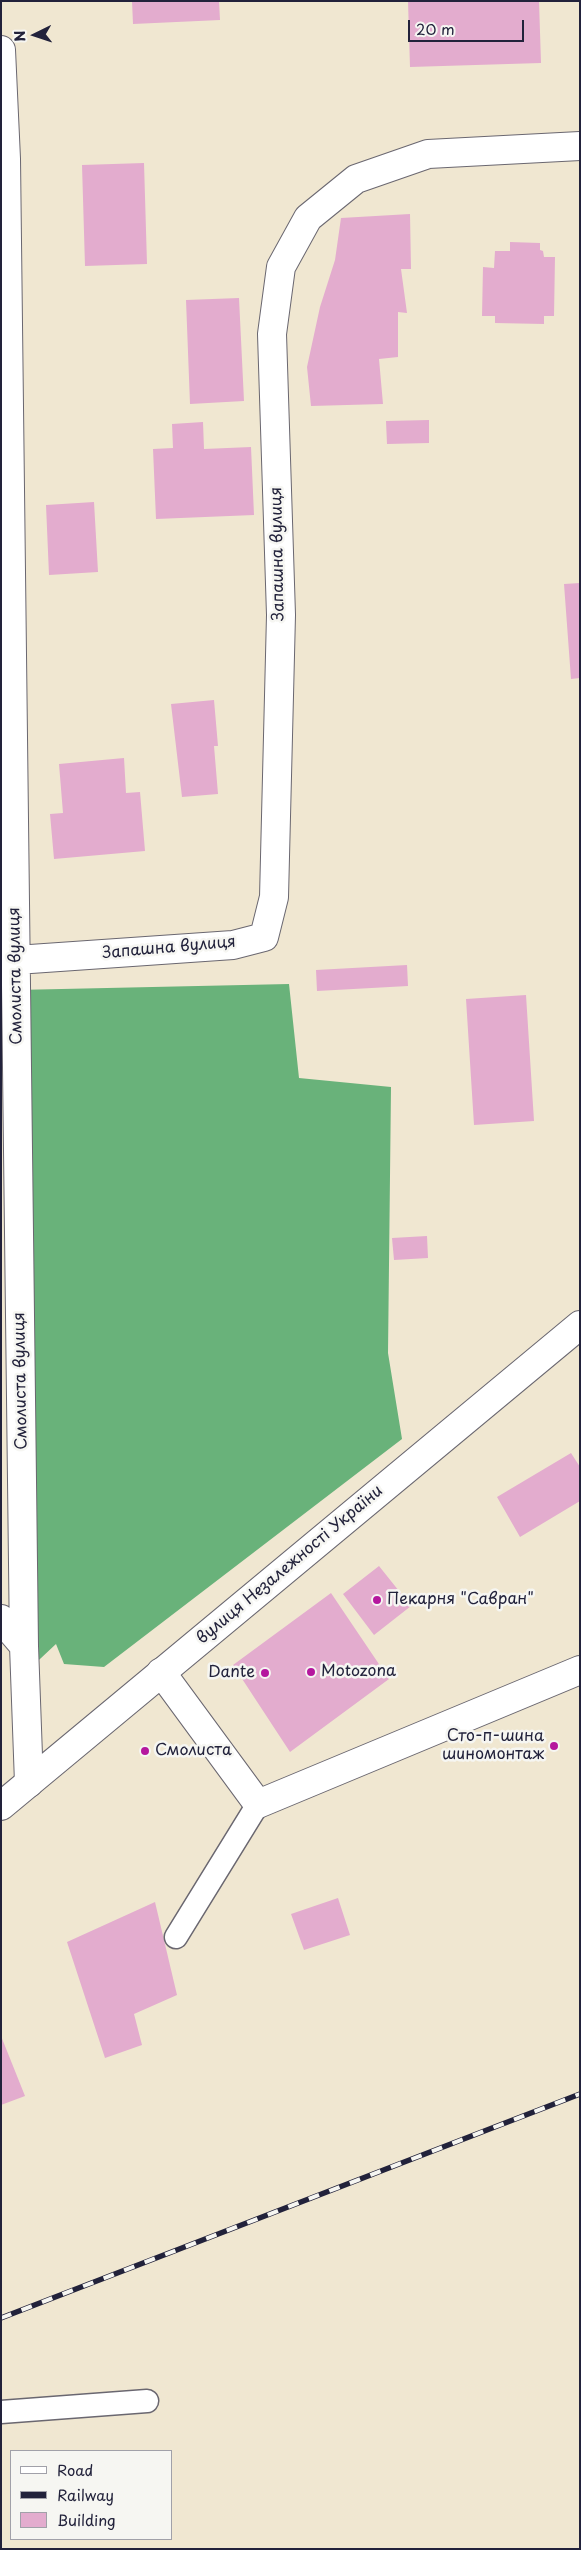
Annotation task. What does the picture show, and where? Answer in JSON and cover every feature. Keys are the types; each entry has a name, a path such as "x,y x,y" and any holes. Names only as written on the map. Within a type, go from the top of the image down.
{"street":[{"name":"Смолиста вулиця","path":"1,50 6,159 24,1646 28,1783"},
{"name":"Запашна вулиця","path":"16,960 233,945 264,937 274,897 275,858 280,615 272,334 281,267 308,218 356,179 428,154 580,146"},
{"name":"вулиця Незалежності України","path":"1,1806 580,1325"},
{"path":"1,1619 24,1646"},
{"path":"161,1672 258,1804 580,1670"}],"lane":[{"path":"176,1937 258,1804"},
{"path":"1,2412 147,2401"}],"green space":[{"path":"289,984 299,1078 391,1087 388,1353 402,1439 104,1667 64,1664 56,1644 25,1673 16,990"}],"building":[{"path":"132,1 219,1 220,20 133,24"},
{"path":"408,1 539,1 541,63 410,67"},
{"path":"144,163 147,264 85,266 82,165"},
{"path":"410,214 411,269 401,269 407,313 398,312 398,357 379,359 383,404 311,406 307,367 320,307 335,260 341,218"},
{"path":"510,242 540,243 540,250 543,251 544,257 555,257 554,316 544,316 544,324 495,323 495,316 482,316 483,267 494,268 495,251 510,251"},
{"path":"239,298 244,401 190,404 186,300"},
{"path":"429,420 429,443 387,444 386,421"},
{"path":"203,422 204,449 251,447 254,515 156,519 153,449 173,448 172,424"},
{"path":"94,502 98,572 49,575 46,505"},
{"path":"580,583 580,678 571,679 564,584"},
{"path":"214,700 218,746 214,746 218,794 182,797 171,704"},
{"path":"124,758 126,793 140,792 145,851 54,859 50,814 63,813 59,764"},
{"path":"407,965 408,986 317,991 316,970"},
{"path":"526,995 534,1121 474,1125 466,999"},
{"path":"427,1236 428,1258 394,1260 392,1238"},
{"path":"571,1453 580,1467 580,1501 520,1537 497,1497"},
{"name":"Пекарня \"Савран\"","path":"379,1566 411,1606 374,1635 343,1594"},
{"name":"Motozona","path":"331,1593 389,1679 290,1752 233,1665"},
{"path":"338,1898 350,1935 304,1950 291,1914"},
{"path":"155,1902 177,1995 134,2014 142,2045 105,2058 67,1942"},
{"path":"1,2036 25,2096 1,2105"}],"railway":[{"path":"1,2318 580,2094"}],"place":[{"name":"Пекарня \"Савран\"","path":"377,1600"},
{"name":"Motozona","path":"311,1672"},
{"name":"Dante","path":"265,1673"},
{"name":"Сто-п-шина шиномонтаж","path":"554,1746"},
{"name":"Смолиста","path":"145,1751"}]}
